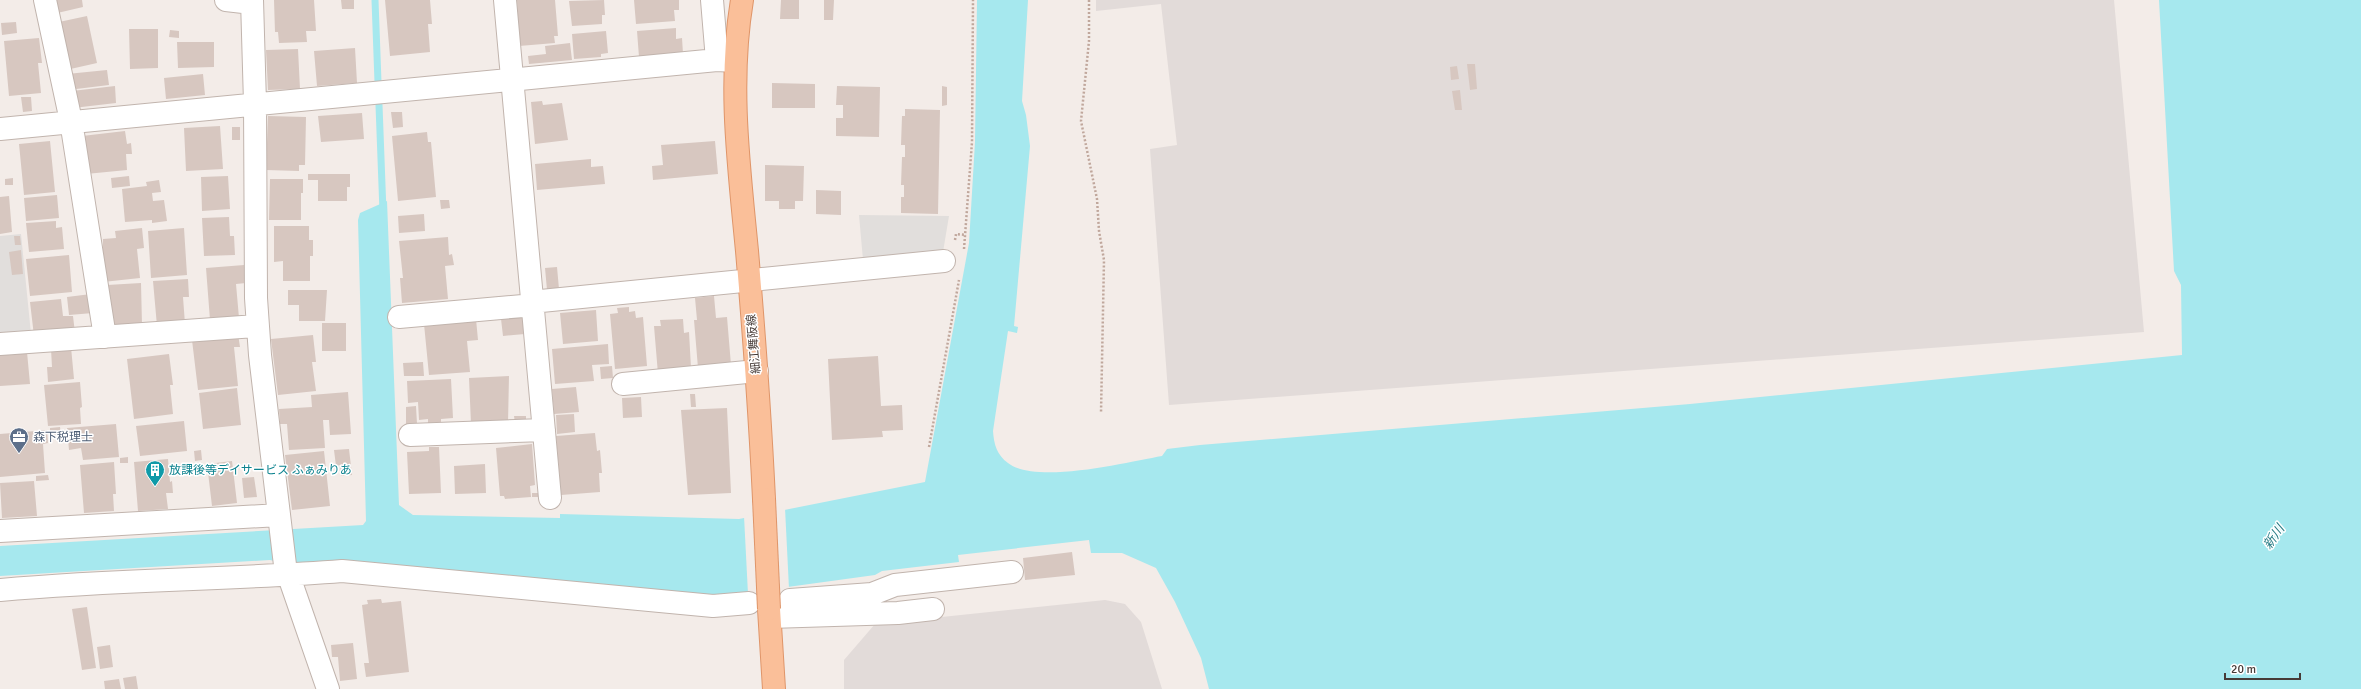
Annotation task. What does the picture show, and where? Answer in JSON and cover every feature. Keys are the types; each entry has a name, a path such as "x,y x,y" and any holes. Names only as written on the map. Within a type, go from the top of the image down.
{"main road":[{"name":"細江舞阪線","path":"742,0 726,60 736,137 757,371 774,689"}],"street":[{"path":"45,0 71,122 105,337"},
{"path":"226,0 252,1 255,103 257,326 286,570 328,689"},
{"path":"505,0 550,498"},
{"path":"0,128 726,60 712,0"},
{"path":"399,317 533,304 541,301 749,281 952,268"},
{"path":"0,344 257,326"},
{"path":"623,384 757,371"},
{"path":"410,435 544,430"},
{"path":"0,531 279,520"},
{"path":"0,590 58,584 286,570 342,571 713,606 749,603"},
{"path":"790,600 872,594 894,585 1012,572"},
{"path":"770,613 898,613 933,610"}],"path":[{"path":"964,250 972,142 973,0"},
{"path":"1088,0 1089,41 1081,121 1097,199 1098,231 1104,260 1101,413"},
{"path":"956,234 966,235"},
{"path":"929,447 952,268"}],"shaded area":[{"path":"1096,0 2114,0 2144,332 1169,405 1150,149 1177,145 1161,4 1096,11"},
{"path":"859,215 949,216 943,252 863,260"},
{"path":"21,234 31,334 0,337 0,236"},
{"path":"1105,600 1125,604 1141,622 1162,689 844,689 844,660 875,624"}],"water":[{"name":"新川","path":"977,0 1028,0 1022,101 1026,115 1030,146 1014,326 1018,327 1017,333 1008,331 993,431 994,441 1001,457 1008,463 1021,469 1039,472 1060,472 1128,463 1162,456 1167,449 1200,445 1690,404 2182,355 2181,285 2174,271 2159,0 2361,0 2361,689 1209,689 1201,658 1175,602 1156,568 1122,553 1091,553 1089,540 958,555 959,562 882,571 875,575 708,598 301,567 270,560 0,576 0,546 363,525 366,521 358,220 360,213 387,201 399,505 413,515 560,518 560,514 739,519 925,482 969,243 975,142"}],"pier":[{"path":"785,508 789,589 748,594 744,516"}],"building":[{"path":"50,0 82,0 83,7 53,14"},
{"path":"274,0 314,0 316,31 306,31 307,42 279,43 278,32 275,32"},
{"path":"341,0 354,0 354,9 342,9"},
{"path":"385,0 430,0 432,24 428,24 430,52 390,56"},
{"path":"517,0 555,0 558,36 554,36 555,43 519,46"},
{"path":"604,0 605,15 602,15 602,24 572,26 569,1"},
{"path":"634,0 679,0 679,10 674,10 675,21 636,24"},
{"path":"781,0 799,0 799,19 780,19"},
{"path":"824,0 834,0 833,20 824,20"},
{"path":"87,16 97,63 66,70 59,22"},
{"path":"16,22 17,33 2,35 1,23"},
{"path":"676,28 676,39 682,38 683,54 639,57 637,31"},
{"path":"129,29 158,29 158,68 130,69"},
{"path":"170,30 179,31 179,38 169,37"},
{"path":"606,31 608,53 601,54 601,57 574,59 572,34"},
{"path":"39,38 42,63 38,63 41,93 9,96 4,41"},
{"path":"177,42 214,42 214,67 178,68"},
{"path":"570,43 572,60 529,64 528,56 546,54 545,46"},
{"path":"355,48 357,83 317,86 314,51"},
{"path":"298,49 300,89 268,90 266,50"},
{"path":"1467,64 1475,64 1477,89 1470,90"},
{"path":"1457,66 1459,79 1451,80 1450,67"},
{"path":"107,70 109,85 68,90 67,74"},
{"path":"203,74 205,95 166,99 164,78"},
{"path":"772,83 815,84 815,108 772,108"},
{"path":"115,86 116,103 73,108 72,91"},
{"path":"837,86 880,87 879,137 836,136 836,118 843,118 843,105 836,105"},
{"path":"942,86 947,87 947,105 942,106"},
{"path":"1460,90 1462,110 1455,110 1452,91"},
{"path":"21,97 31,97 32,111 23,112"},
{"path":"542,101 543,105 562,103 568,140 535,144 531,102"},
{"path":"905,109 940,110 938,214 901,213 901,197 904,197 904,185 901,185 902,157 905,157 905,145 901,145 902,116 905,116"},
{"path":"391,112 402,112 403,127 393,128"},
{"path":"362,113 364,139 321,142 318,116"},
{"path":"268,116 306,117 305,165 299,165 299,171 266,170"},
{"path":"220,126 223,169 186,171 184,128"},
{"path":"232,127 240,127 240,140 232,140"},
{"path":"125,131 127,144 131,143 132,154 126,154 127,170 86,174 82,136"},
{"path":"427,132 428,142 431,142 436,197 398,201 392,136"},
{"path":"50,141 55,192 24,195 19,144"},
{"path":"715,141 718,174 653,180 652,166 663,165 661,145"},
{"path":"591,159 591,167 603,166 605,184 537,190 535,164"},
{"path":"765,165 804,166 803,201 795,201 795,209 779,209 779,201 765,201"},
{"path":"308,174 350,174 350,187 347,187 347,201 318,201 318,180 308,180"},
{"path":"129,176 130,186 112,188 111,178"},
{"path":"228,176 230,209 202,211 201,177"},
{"path":"13,178 13,185 5,185 5,179"},
{"path":"270,179 303,179 303,193 301,193 301,220 269,220"},
{"path":"159,180 161,192 152,193 153,201 164,200 167,221 152,223 152,220 125,222 122,189 147,186 146,182"},
{"path":"816,190 841,191 841,215 816,214"},
{"path":"57,195 59,218 26,221 24,198"},
{"path":"9,196 12,232 0,234 0,197"},
{"path":"440,200 449,200 450,208 441,209"},
{"path":"424,214 425,231 399,233 398,216"},
{"path":"229,217 230,236 234,236 235,255 204,256 202,218"},
{"path":"56,221 56,228 62,227 64,249 29,252 26,223"},
{"path":"274,226 309,226 309,240 313,240 313,256 310,256 310,281 283,281 283,261 274,262"},
{"path":"142,228 144,248 137,249 140,278 103,282 103,239 116,238 115,231"},
{"path":"184,228 187,275 151,278 148,231"},
{"path":"14,236 20,236 21,245 15,245"},
{"path":"448,237 449,255 452,254 454,265 445,266 448,299 402,303 400,278 403,278 399,241"},
{"path":"21,250 23,274 12,275 9,252"},
{"path":"69,255 72,292 30,296 26,259"},
{"path":"244,265 246,283 236,284 239,318 210,320 206,268"},
{"path":"557,267 559,289 547,290 545,268"},
{"path":"188,279 189,297 183,297 185,324 157,326 153,281"},
{"path":"141,283 142,325 110,328 107,285"},
{"path":"288,290 327,290 325,321 299,321 299,305 288,305"},
{"path":"91,294 93,313 69,315 67,297"},
{"path":"714,296 716,318 727,317 731,365 698,368 694,320 697,320 695,298"},
{"path":"61,299 63,316 73,316 75,333 34,336 30,302"},
{"path":"629,307 629,312 635,311 636,318 643,317 647,366 615,369 610,314 618,313 617,308"},
{"path":"596,310 598,341 563,344 560,313"},
{"path":"523,317 525,334 503,336 501,319"},
{"path":"476,319 478,340 467,341 470,372 429,375 424,324"},
{"path":"683,319 684,333 689,332 691,368 658,374 654,326 661,326 660,320"},
{"path":"322,323 346,323 346,351 322,351"},
{"path":"238,334 240,347 234,347 238,386 198,390 192,340"},
{"path":"313,335 316,362 312,362 316,391 278,395 271,339"},
{"path":"608,344 609,364 592,365 594,381 555,384 552,349"},
{"path":"71,347 74,379 48,382 47,367 52,367 51,349"},
{"path":"27,352 30,384 0,386 0,354"},
{"path":"169,354 173,385 170,385 173,414 134,419 127,359"},
{"path":"878,356 881,406 902,405 903,430 882,431 883,437 832,440 828,359"},
{"path":"423,362 424,376 404,376 403,363"},
{"path":"612,366 613,378 601,379 600,367"},
{"path":"509,376 508,423 471,424 469,378"},
{"path":"451,379 453,418 441,419 441,422 428,423 428,419 419,420 418,402 408,403 407,381"},
{"path":"80,382 82,407 80,408 81,424 48,426 44,385"},
{"path":"576,387 579,412 554,414 552,389"},
{"path":"237,388 241,425 203,429 199,393"},
{"path":"348,392 351,434 330,435 329,420 323,420 325,448 289,450 287,424 280,424 279,409 312,407 311,395"},
{"path":"690,394 695,394 696,407 691,407"},
{"path":"641,397 642,417 623,418 622,398"},
{"path":"416,406 417,424 406,425 406,407"},
{"path":"727,408 731,493 688,495 681,410"},
{"path":"574,414 575,432 557,434 556,415"},
{"path":"514,416 526,416 526,423 515,423"},
{"path":"184,421 187,451 140,456 136,426"},
{"path":"116,424 119,457 83,460 81,448 69,450 67,428"},
{"path":"60,427 61,434 50,435 50,428"},
{"path":"47,430 48,443 43,444 45,473 0,477 0,434"},
{"path":"595,433 597,451 600,450 602,473 599,473 600,492 561,495 556,436"},
{"path":"532,444 535,485 530,486 531,497 505,499 504,496 500,496 496,448"},
{"path":"429,447 439,447 441,493 409,494 407,452 429,451"},
{"path":"349,449 352,475 341,476 340,465 336,466 334,450"},
{"path":"201,450 202,460 195,461 194,451"},
{"path":"324,451 330,506 292,510 285,455"},
{"path":"128,457 128,463 120,463 120,458"},
{"name":"放課後等デイサービス ふぁみりあ","path":"168,459 170,482 172,481 173,493 166,493 168,509 138,511 134,462"},
{"path":"232,461 237,503 212,506 207,464"},
{"path":"114,462 116,494 113,494 114,511 84,513 80,465"},
{"path":"485,464 486,493 455,494 454,466"},
{"path":"48,475 49,480 36,481 36,476"},
{"path":"254,477 257,497 244,498 242,478"},
{"path":"34,481 37,516 2,518 0,483"},
{"path":"532,493 538,493 538,497 532,497"},
{"path":"1072,552 1075,575 1025,580 1023,558"},
{"path":"381,599 382,603 401,601 409,672 366,677 364,663 369,663 362,605 368,604 367,600"},
{"path":"87,607 96,668 82,670 72,609"},
{"path":"353,643 357,679 340,681 338,657 332,657 331,645"},
{"path":"110,645 113,667 100,669 97,647"},
{"path":"136,676 138,689 125,689 123,678"},
{"path":"119,679 121,689 105,689 104,681"}],"waterway":[{"path":"375,0 378,82"},
{"path":"379,105 383,212"}],"place":[{"name":"森下税理士","path":"19,454"},
{"name":"放課後等デイサービス ふぁみりあ","path":"155,487"}]}
